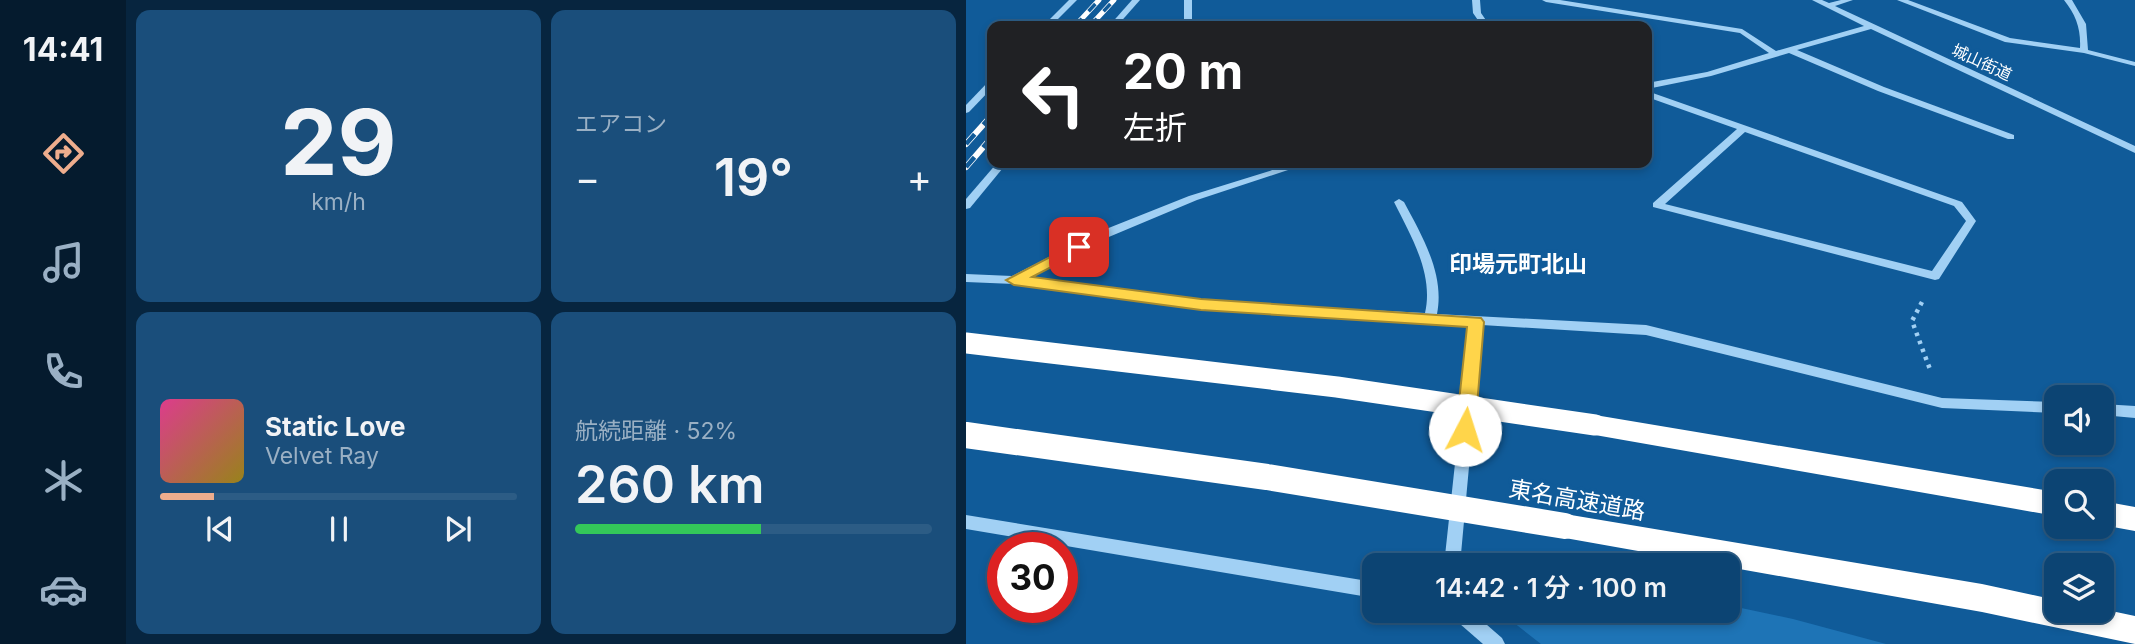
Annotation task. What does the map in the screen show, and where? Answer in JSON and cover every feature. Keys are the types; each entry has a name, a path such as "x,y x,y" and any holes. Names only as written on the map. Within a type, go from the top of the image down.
{"highway":[{"path":"966,343 1337,387 1595,425 2044,503"},
{"name":"東名高速道路","path":"966,435 1267,477 1565,526 1982,598 2135,631"},
{"path":"2114,515 2135,519"}],"street":[{"path":"1052,21 1073,0"},
{"path":"1117,21 1136,0"},
{"path":"1188,0 1188,21"},
{"path":"1476,0 1476,13 1482,21"},
{"path":"1546,0 1741,31 1775,54"},
{"name":"城山街道","path":"1816,0 2135,150"},
{"path":"1828,6 1849,0"},
{"path":"1901,0 2008,40 2084,51 2135,64"},
{"path":"2068,0 2080,19 2086,38 2084,51"},
{"path":"1652,85 1708,74 1871,26"},
{"path":"1790,50 1881,89 2011,137"},
{"path":"966,110 987,88"},
{"path":"1652,96 1958,204 1971,221 1935,276 1657,205 1742,129"},
{"path":"966,206 998,168"},
{"path":"1014,280 1100,236 1273,168"},
{"path":"1399,202 1428,266 1434,305 1430,319"},
{"path":"966,278 1014,280 1201,304 1646,330 1942,403 2044,407"},
{"path":"1453,553 1476,322"},
{"path":"2114,411 2135,412"},
{"path":"966,523 1362,588"},
{"path":"1472,623 1496,644"}],"path":[{"path":"1912,321 1942,403"}],"shaded area":[{"path":"1740,608 1886,644 1541,644 1514,623 1740,623"}],"railway":[{"path":"1080,21 1099,0"},
{"path":"1095,21 1114,0"},
{"path":"966,144 987,121"},
{"path":"966,167 987,143"}],"district":[{"name":"印場元町北山","path":"1518,264"}],"route":[{"path":"1079,247 1014,280 1201,304 1476,322 1465,430"}]}
